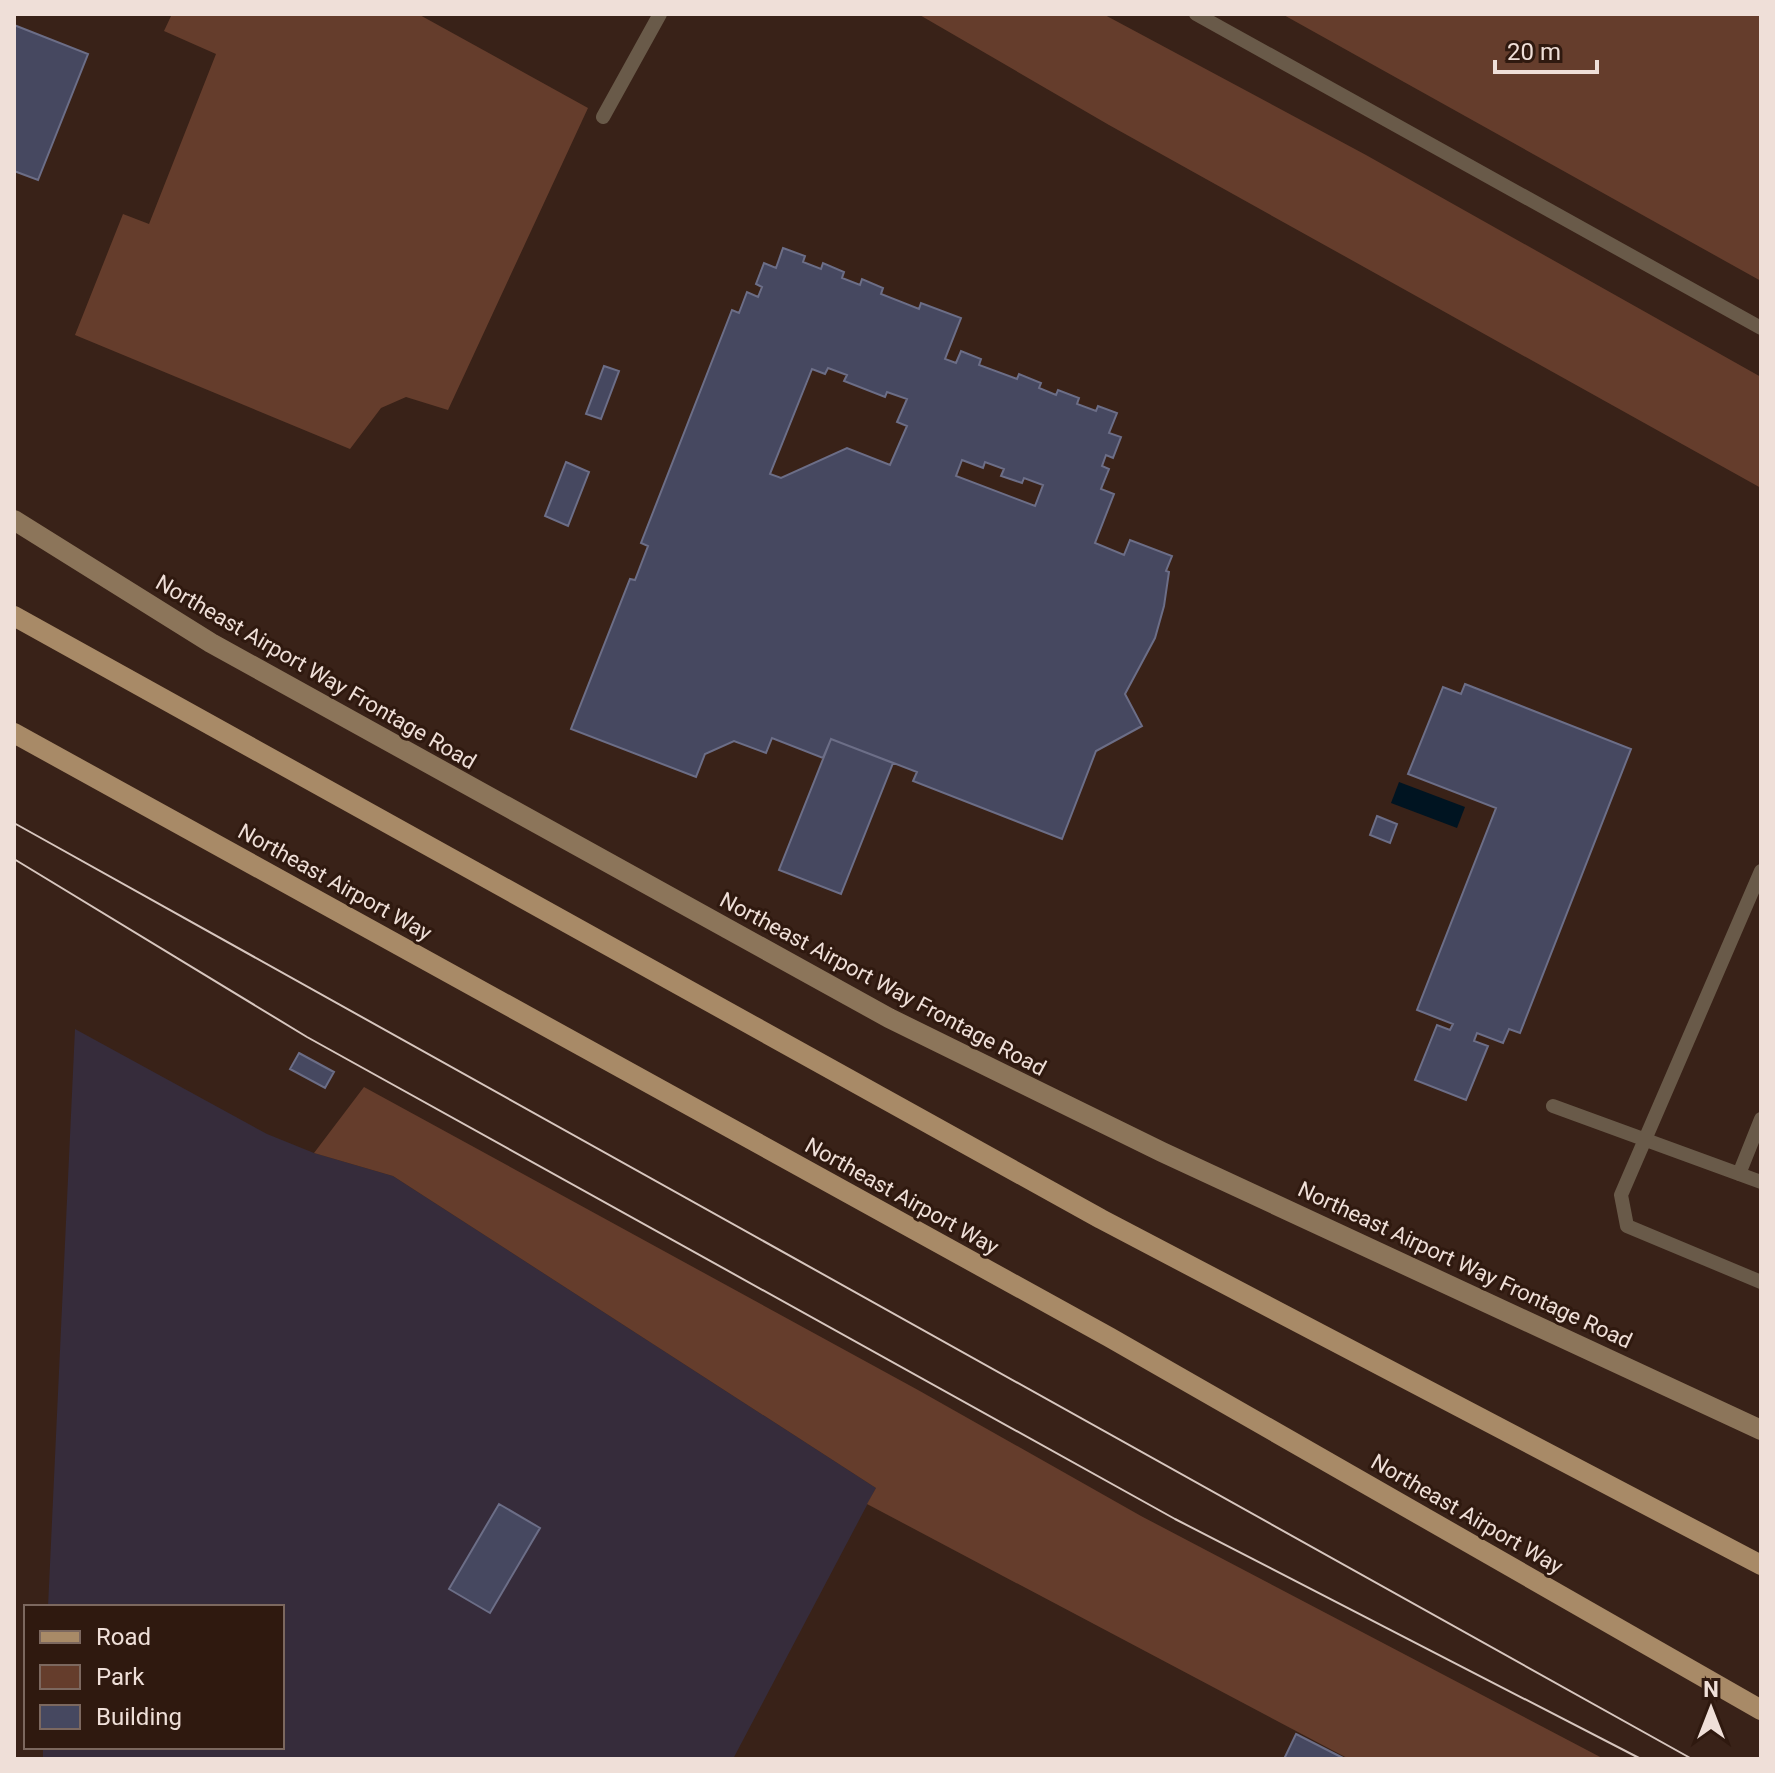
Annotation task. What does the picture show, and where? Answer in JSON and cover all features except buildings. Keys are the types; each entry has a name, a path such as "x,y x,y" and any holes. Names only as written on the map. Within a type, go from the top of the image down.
{"main road":[{"path":"14,616 1101,1219 1761,1565"},
{"name":"Northeast Airport Way","path":"14,733 1109,1337 1760,1711"}],"street":[{"name":"Northeast Airport Way Frontage Road","path":"14,520 211,643 889,1018 1162,1152 1761,1430"}],"lane":[{"path":"603,117 660,14"},
{"path":"1196,14 1761,328"},
{"path":"1761,871 1621,1195 1627,1226 1761,1282"},
{"path":"1553,1106 1761,1182"},
{"path":"1739,1174 1761,1119"}],"shaded area":[{"path":"75,1029 267,1134 314,1153 393,1176 876,1488 733,1759 43,1759 43,1749 284,1749 284,1605 48,1605"}],"green space":[{"path":"172,14 418,14 588,108 448,410 406,397 381,408 350,449 75,335 123,214 149,224 216,54 164,31"},
{"path":"918,14 1103,14 1366,155 1761,377 1761,488 1109,125"},
{"path":"1282,14 1761,14 1761,281"},
{"path":"364,1087 918,1390 1141,1516 1604,1759 1349,1759 867,1504 876,1488 393,1176 314,1153"}],"water":[{"path":"1399,782 1465,807 1457,828 1391,803"}],"tram line":[{"path":"14,823 1692,1759"},
{"path":"14,859 307,1037 1175,1519 1641,1759"}]}
